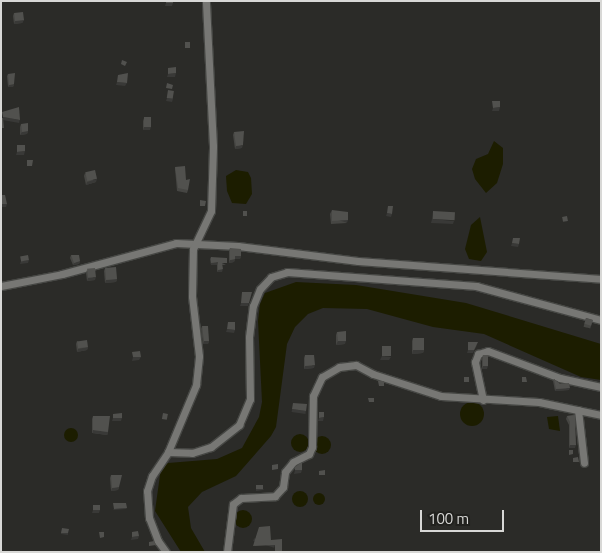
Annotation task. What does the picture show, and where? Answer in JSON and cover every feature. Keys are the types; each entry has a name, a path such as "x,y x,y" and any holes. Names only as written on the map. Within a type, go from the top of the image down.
{"street":[{"path":"166,552 158,541 149,518 147,491 152,476 168,452 196,385 199,356 192,296 195,244 211,211 213,146 206,1"},
{"path":"1,286 96,266 176,243 358,262 601,279"},
{"path":"168,452 192,452 210,447 229,435 243,418 250,399 249,337 253,306 260,289 271,277 302,272 476,286 601,320"},
{"path":"483,400 475,362 478,354 488,351 560,378 601,387"},
{"path":"227,552 233,504 241,498 275,496 283,487 285,472 293,462 308,454 312,447 313,396 319,381 329,372 356,365 373,374 441,396 539,402 601,415"},
{"path":"578,410 584,463"}],"shaded area":[{"path":"494,141 503,148 503,164 497,183 486,193 475,179 472,169 476,159 488,154"},
{"path":"236,170 248,172 251,178 252,194 246,204 232,203 227,191 226,176"},
{"path":"480,217 487,252 481,261 469,259 465,249 471,225"},
{"path":"296,282 356,285 466,303 601,344 601,380 581,377 484,334 433,327 367,309 323,308 308,314 295,327 287,344 276,427 271,436 236,476 202,492 188,507 191,528 205,552 181,552 155,511 161,468 168,463 217,459 242,448 259,417 262,402 258,321 260,304 265,293"},
{"path":"472,402 481,405 484,414 481,423 472,426 463,423 460,414 463,405"},
{"path":"558,416 560,431 549,429 547,417"},
{"path":"68,428 74,428 78,435 74,442 68,442 64,438 64,432"},
{"path":"300,434 306,437 309,443 306,449 300,452 294,449 291,443 294,437"},
{"path":"322,436 328,439 331,445 328,451 322,454 316,451 313,445 316,439"},
{"path":"300,491 306,493 308,499 306,505 300,507 294,505 292,499 294,493"},
{"path":"317,493 321,493 325,499 321,505 317,505 313,501 313,497"},
{"path":"243,510 249,513 252,519 249,525 243,528 237,525 234,519 237,513"}],"building":[{"path":"23,12 24,20 15,21 14,13"},
{"path":"185,42 190,42 190,48 185,48"},
{"path":"122,60 127,62 125,66 121,64"},
{"path":"176,67 176,73 168,74 168,68"},
{"path":"15,73 14,84 9,85 8,74"},
{"path":"128,73 127,83 117,82 118,75"},
{"path":"167,83 173,85 172,89 166,88"},
{"path":"168,90 174,91 173,99 167,98"},
{"path":"492,101 500,101 500,107 493,108"},
{"path":"19,107 20,120 3,117 2,112"},
{"path":"144,117 151,117 151,127 144,127"},
{"path":"1,118 3,118 4,128 1,128"},
{"path":"28,123 28,131 22,132 21,124"},
{"path":"244,131 243,145 236,146 234,132"},
{"path":"17,145 25,145 25,151 17,152"},
{"path":"27,160 33,160 32,166 27,166"},
{"path":"185,166 186,180 190,179 188,190 178,188 175,167"},
{"path":"95,170 97,179 87,181 85,172"},
{"path":"1,195 5,195 7,204 1,204"},
{"path":"200,200 206,201 205,206 200,206"},
{"path":"388,206 393,206 392,214 387,213"},
{"path":"332,210 348,212 348,220 332,221"},
{"path":"243,211 247,211 247,216 243,216"},
{"path":"433,211 455,212 455,220 433,219"},
{"path":"567,216 568,221 563,222 562,217"},
{"path":"513,238 520,238 519,244 512,243"},
{"path":"230,248 241,249 241,256 235,256 235,259 230,260"},
{"path":"28,255 29,260 21,261 20,257"},
{"path":"71,255 79,255 80,261 74,263"},
{"path":"211,257 227,258 227,263 222,263 223,269 218,270 218,262 211,263"},
{"path":"116,267 117,279 106,280 105,268"},
{"path":"95,268 96,277 88,278 87,269"},
{"path":"242,292 252,292 249,303 241,303"},
{"path":"586,318 593,320 591,326 584,324"},
{"path":"228,322 235,322 235,330 227,329"},
{"path":"202,326 208,326 209,341 204,341"},
{"path":"346,331 346,341 338,341 337,332"},
{"path":"413,338 424,338 424,350 413,350"},
{"path":"87,340 88,347 78,348 77,341"},
{"path":"468,342 478,342 474,350 468,350"},
{"path":"382,346 391,346 391,356 382,356"},
{"path":"140,351 141,357 133,357 132,352"},
{"path":"305,355 314,355 315,365 305,366"},
{"path":"483,355 488,355 488,366 483,366"},
{"path":"464,377 469,377 469,382 464,382"},
{"path":"522,377 526,377 527,382 522,382"},
{"path":"554,379 560,384 569,383 570,388 556,389"},
{"path":"378,381 384,381 384,386 379,386"},
{"path":"368,398 374,398 374,402 369,402"},
{"path":"293,403 307,404 306,411 292,409"},
{"path":"319,412 324,412 324,417 319,418"},
{"path":"122,413 122,418 113,418 113,414"},
{"path":"163,413 168,414 167,420 162,419"},
{"path":"575,415 576,445 570,445 570,422 567,416"},
{"path":"93,416 110,416 108,432 93,430"},
{"path":"569,450 573,450 573,454 569,455"},
{"path":"578,457 579,462 573,462 573,458"},
{"path":"302,462 302,470 295,470 295,467"},
{"path":"278,464 278,469 272,470 272,465"},
{"path":"325,470 325,475 319,475 319,471"},
{"path":"111,475 122,475 119,487 112,488"},
{"path":"256,485 263,485 263,489 256,489"},
{"path":"113,503 126,503 127,508 114,509"},
{"path":"93,505 100,505 100,510 93,510"},
{"path":"270,526 271,540 282,539 282,552 275,552 275,545 253,546 259,527"},
{"path":"62,528 69,529 68,533 61,533"},
{"path":"138,531 139,536 132,537 132,532"},
{"path":"99,532 104,532 104,537 100,538"},
{"path":"154,541 156,545 149,546 149,542"}]}
